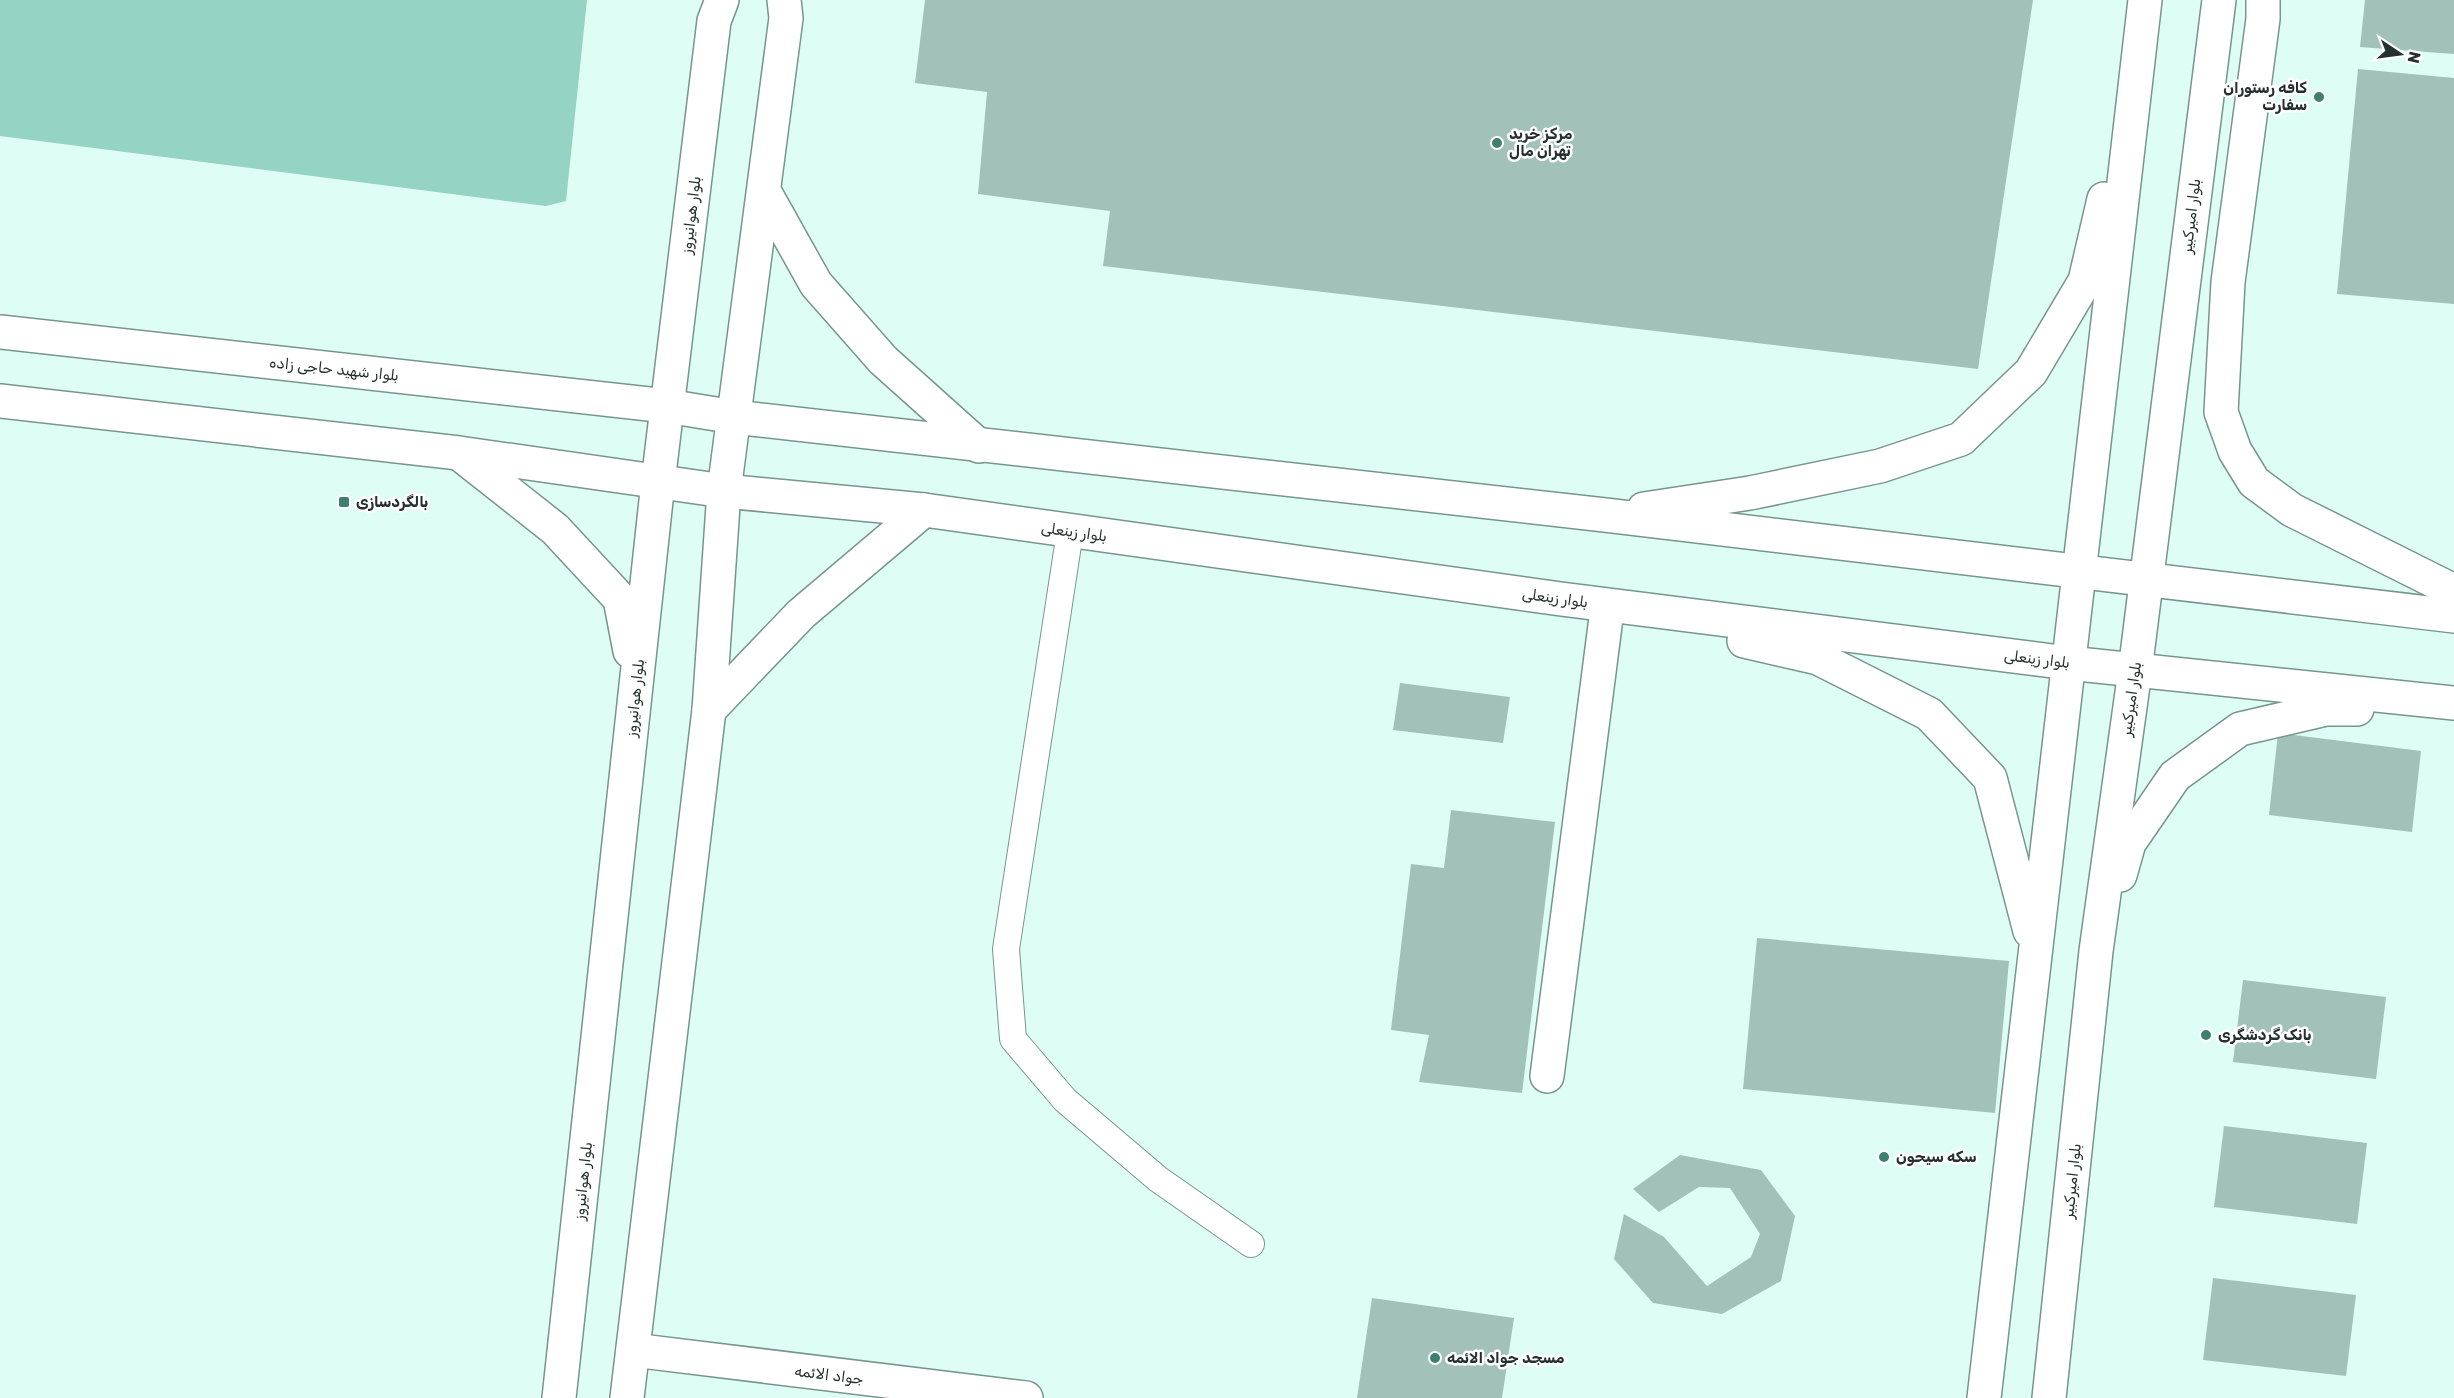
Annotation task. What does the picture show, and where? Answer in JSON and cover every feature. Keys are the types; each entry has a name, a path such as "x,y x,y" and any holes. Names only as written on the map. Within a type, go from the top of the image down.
{"main road":[{"name":"بلوار هوانیروز","path":"559,1398 658,482 714,21 722,0"},
{"path":"627,1398 709,710 724,491 786,18 784,0"},
{"path":"1984,1398 2145,0"},
{"name":"بلوار امیرکبیر","path":"2049,1398 2096,951 2135,671 2218,0"},
{"path":"2263,0 2263,19 2228,282 2222,412 2235,451 2254,482 2292,510 2454,591"},
{"path":"1605,515 1750,493 1880,466 1960,439 2031,372 2085,281 2138,57"},
{"path":"764,190 816,284 883,360 980,446"},
{"name":"بلوار شهید حاجی زاده","path":"0,332 667,406"},
{"path":"0,401 459,453 658,482"},
{"path":"667,406 734,417 980,446 1605,515 2454,616"},
{"path":"459,453 555,529 620,599 637,684"},
{"name":"بلوار زینعلی","path":"658,482 724,491 924,510 1561,599 2068,663 2454,703"},
{"path":"709,710 801,614 924,510"},
{"path":"1561,599 1818,658 1929,714 1990,778 2035,948"},
{"path":"1547,1076 1607,610"},
{"path":"2096,951 2129,843 2175,776 2240,729 2326,709 2454,708"},
{"name":"جواد الائمه","path":"633,1350 899,1391 1026,1398"}],"lane":[{"path":"1070,532 1006,949 1013,1039 1065,1100 1158,1179 1251,1244"}],"green space":[{"path":"0,0 587,0 566,201 546,206 0,136"}],"building":[{"name":"مرکز خرید تهران مال","path":"925,0 2033,0 1978,369 1103,266 1110,211 978,194 987,92 915,83"},
{"path":"2365,0 2454,0 2454,54 2360,47"},
{"path":"2358,69 2454,78 2454,304 2337,294"},
{"path":"1400,683 1510,697 1503,743 1393,730"},
{"path":"2278,733 2421,751 2412,832 2269,815"},
{"path":"1451,810 1555,822 1522,1093 1419,1082 1429,1035 1391,1030 1411,864 1444,868"},
{"path":"1757,938 2009,961 1995,1113 1743,1089"},
{"path":"2243,980 2386,997 2376,1079 2233,1062"},
{"path":"2224,1126 2367,1143 2357,1224 2214,1207"},
{"path":"1680,1155 1761,1170 1795,1216 1781,1281 1722,1314 1653,1303 1614,1259 1624,1214 1664,1237 1707,1286 1751,1257 1760,1234 1730,1188 1699,1187 1659,1212 1633,1189"},
{"path":"2213,1278 2356,1295 2346,1376 2203,1360"},
{"name":"مسجد جواد الائمه","path":"1372,1298 1514,1318 1502,1398 1357,1398"}],"place":[{"name":"کافه رستوران سفارت","path":"2319,97"},
{"name":"مرکز خرید تهران مال","path":"1497,143"},
{"name":"بالگردسازی","path":"344,502"},
{"name":"بانک گردشگری","path":"2206,1035"},
{"name":"سکه سیحون","path":"1884,1157"},
{"name":"مسجد جواد الائمه","path":"1435,1358"}]}
